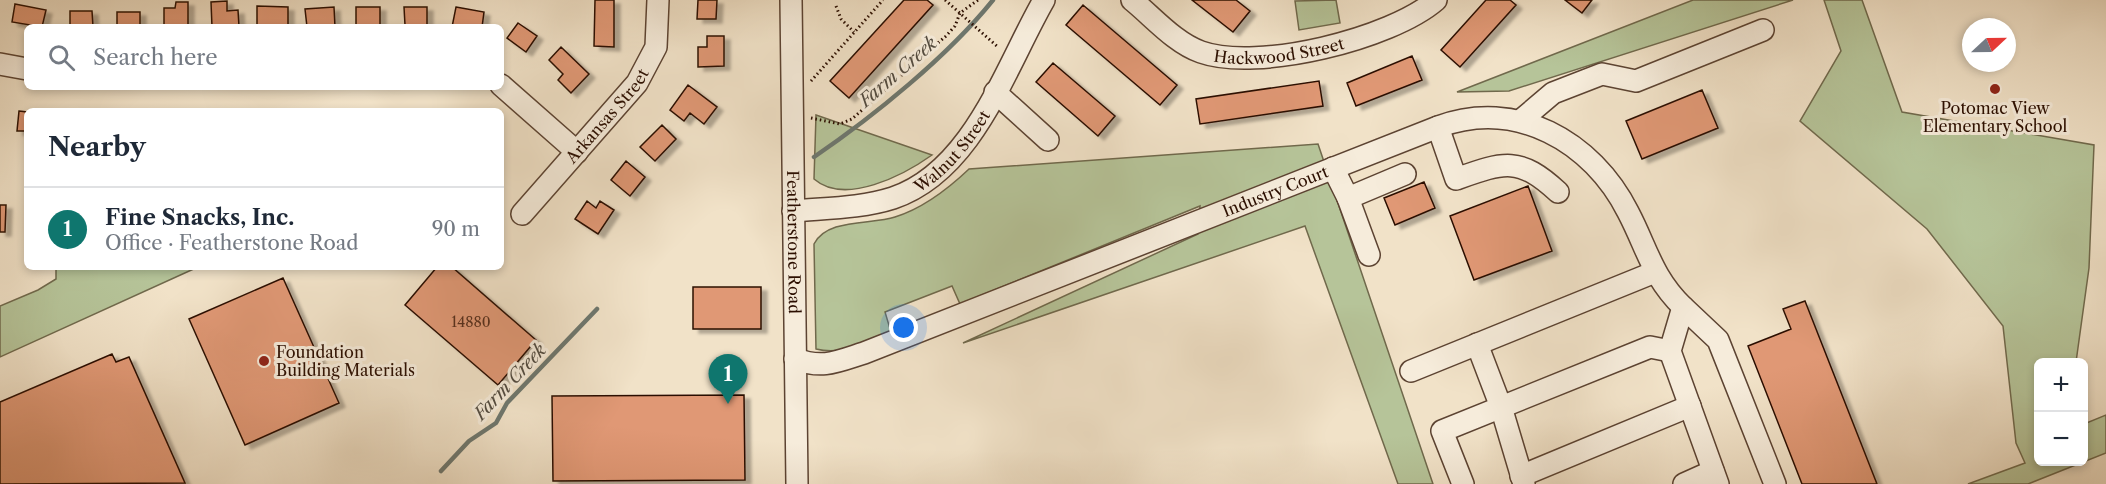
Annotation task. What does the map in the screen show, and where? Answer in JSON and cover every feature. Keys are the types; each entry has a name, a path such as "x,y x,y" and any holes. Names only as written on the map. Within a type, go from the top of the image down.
{"street":[{"name":"Arkansas Street","path":"522,214 643,74 656,46 658,0"},
{"name":"Featherstone Road","path":"791,0 796,484"},
{"name":"Walnut Street","path":"793,211 871,203 892,198 922,184 949,162 964,145 1044,0"},
{"name":"Hackwood Street","path":"1132,0 1185,44 1215,56 1239,58 1317,50 1351,41 1416,15 1436,0"},
{"path":"1520,121 1553,93 1602,74 1636,81 1763,30"},
{"path":"0,64 24,68"},
{"path":"504,88 577,152"},
{"path":"995,92 1048,141"},
{"name":"Industry Court","path":"795,359 813,366 826,365 864,353 1438,127 1484,117 1520,121 1563,138 1602,173 1628,212 1655,272 1683,307 1718,340 1775,484"},
{"path":"1438,127 1456,179 1489,168 1513,165 1537,172 1558,192"},
{"path":"1334,168 1369,255"},
{"path":"1348,198 1405,174"},
{"path":"1411,370 1655,272"},
{"path":"1683,307 1670,351 1716,478 1684,484"},
{"path":"1477,344 1501,407 1522,480 1690,406"},
{"path":"1463,484 1442,431 1650,347 1670,351"}],"path":[{"path":"811,81 883,0"},
{"path":"945,0 998,47"},
{"path":"811,118 840,124 852,119 952,31 961,15 978,0"},
{"path":"836,6 841,19 854,32"}],"green space":[{"path":"1336,0 1340,23 1299,30 1295,1"},
{"path":"1693,0 1793,0 1509,91 1457,92"},
{"path":"1824,0 1862,0 1902,112 2094,145 2089,268 2077,358 2034,358 2034,466 2073,466 2028,484 1968,484 2025,463 2016,443 2003,326 1927,229 1800,121 1841,51"},
{"path":"816,115 932,155 891,179 874,185 858,189 827,187 814,179"},
{"path":"1318,144 1433,484 1398,484 1305,226 963,343 1198,234 1200,206 960,304 952,286 885,312 891,332 863,344 836,351 816,349 814,244 820,236 839,226 895,217 916,209 953,184 969,169"},
{"path":"56,270 191,270 0,357 0,306 38,290 56,279"},
{"path":"2106,415 2106,453 2088,460 2088,422"}],"building":[{"path":"595,0 614,0 614,47 594,46"},
{"path":"698,0 717,0 716,19 697,19"},
{"path":"904,0 927,0 933,5 849,98 830,81"},
{"path":"1192,0 1236,0 1250,11 1233,32"},
{"path":"1486,0 1510,0 1516,5 1460,67 1441,50"},
{"path":"1565,0 1592,0 1582,13"},
{"path":"227,1 227,11 238,10 239,24 212,24 211,2"},
{"path":"176,2 188,2 188,24 164,24 164,8 175,8"},
{"path":"15,4 46,10 43,24 12,22"},
{"path":"1083,5 1177,85 1160,105 1066,25"},
{"path":"257,6 288,7 288,24 257,24"},
{"path":"334,7 335,24 307,24 305,9"},
{"path":"356,7 380,7 380,24 356,24"},
{"path":"404,7 427,7 427,24 405,24"},
{"path":"456,7 484,12 482,24 453,24"},
{"path":"70,11 92,11 93,24 70,24"},
{"path":"117,12 140,12 140,24 117,24"},
{"path":"518,23 537,36 526,52 507,38"},
{"path":"707,36 724,36 724,66 698,67 698,47 707,47"},
{"path":"561,47 589,74 571,93 558,80 563,74 549,60"},
{"path":"1412,56 1422,80 1356,106 1347,83"},
{"path":"1053,63 1115,116 1098,136 1036,82"},
{"path":"1319,81 1323,106 1200,124 1196,99"},
{"path":"688,85 717,107 704,124 690,113 684,121 670,110"},
{"path":"1702,90 1718,128 1642,159 1626,121"},
{"path":"19,111 24,112 24,131 17,131"},
{"path":"662,125 676,139 655,161 640,147"},
{"path":"626,161 645,177 630,196 611,180"},
{"path":"1424,182 1435,208 1395,225 1384,198"},
{"path":"1528,186 1552,251 1474,280 1450,216"},
{"path":"587,201 596,208 600,201 614,210 598,234 575,219"},
{"path":"0,205 6,205 5,232 0,232"},
{"path":"434,270 455,270 536,340 498,385 405,305"},
{"name":"Foundation Building Materials","path":"283,278 339,403 245,445 189,319"},
{"path":"693,287 761,287 761,329 693,329"},
{"path":"1805,301 1877,484 1802,484 1748,346 1791,329 1783,309"},
{"path":"112,354 116,362 129,357 185,483 0,484 0,402"},
{"path":"744,395 745,480 553,481 552,396"}],"waterway":[{"name":"Farm Creek","path":"814,157 909,84 954,42 993,0"},
{"name":"Farm Creek","path":"441,471 469,441 496,423 507,403 597,309"}],"place":[{"name":"Potomac View Elementary School","path":"1995,89"},
{"name":"Foundation Building Materials","path":"264,361"},
{"name":"Fine Snacks, Inc.","path":"728,404"}]}
